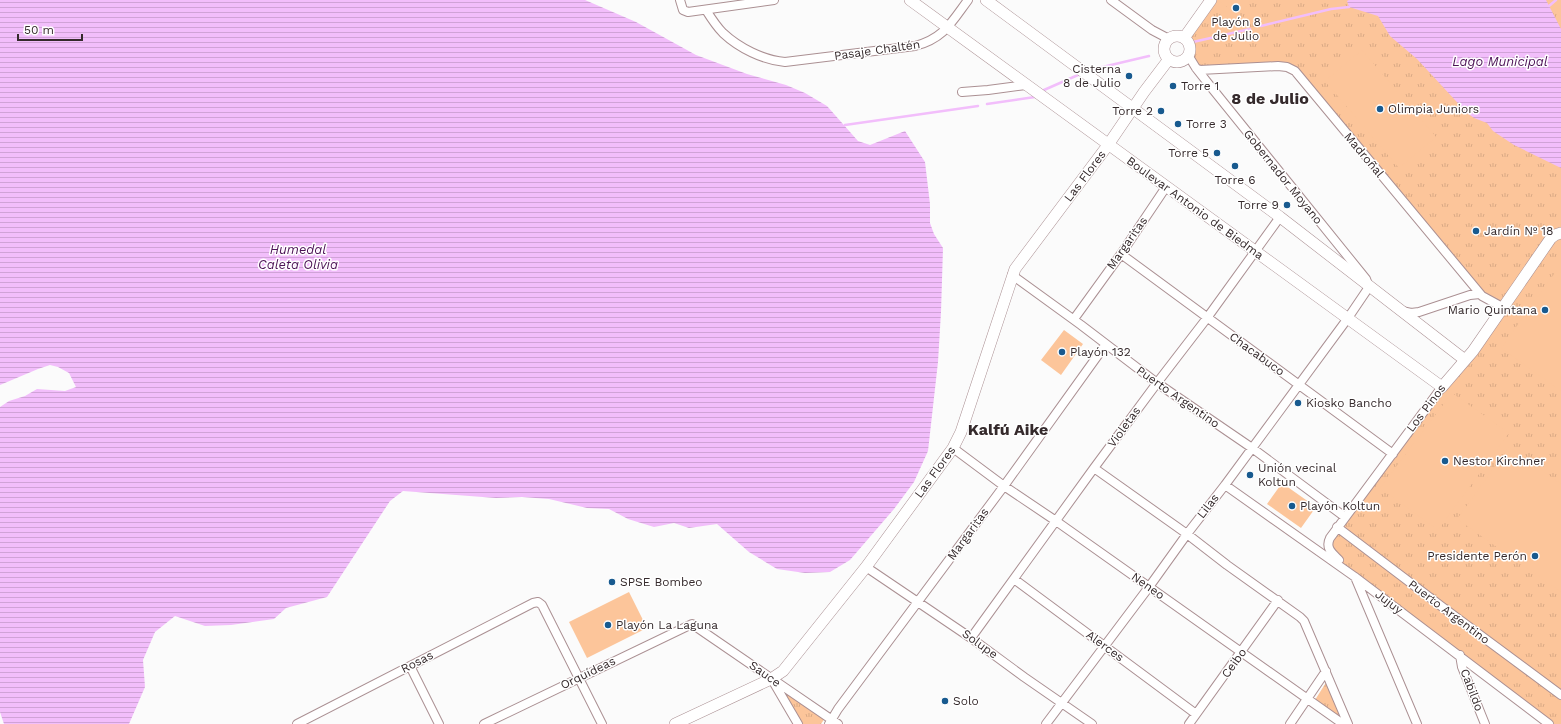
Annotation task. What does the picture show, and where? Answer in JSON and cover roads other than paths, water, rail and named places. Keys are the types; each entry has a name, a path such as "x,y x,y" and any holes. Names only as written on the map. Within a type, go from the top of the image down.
{"street":[{"path":"681,3 683,10 688,12 774,0"},
{"name":"Boulevar Antonio de Biedma","path":"910,0 1442,387"},
{"name":"Pasaje Chaltén","path":"706,10 724,34 760,56 785,62 915,46 930,41 947,28 968,0"},
{"path":"986,0 1280,217 1465,360"},
{"path":"1111,0 1152,30 1169,39"},
{"path":"1184,38 1210,0"},
{"path":"1176,36 1184,38 1188,44 1188,54 1180,61 1169,59 1166,56 1164,47 1169,39 1176,36"},
{"name":"Gobernador Moyano","path":"1188,54 1196,68 1366,279 1369,287"},
{"name":"Las Flores","path":"675,724 771,679 783,671 866,567 953,448 961,432 1012,275 1019,262 1108,145 1169,59"},
{"name":"Madroñal","path":"1196,68 1200,70 1278,66 1287,67 1294,71 1480,294 1504,308"},
{"path":"962,92 1026,85"},
{"name":"Margaritas","path":"1074,319 1121,254 1166,187"},
{"name":"Violetas","path":"972,638 1156,383 1207,318 1280,217"},
{"name":"Los Pinos","path":"1355,577 1328,549 1328,542 1442,387 1473,351 1556,236"},
{"name":"Chacabuco","path":"1121,254 1393,454"},
{"name":"Puerto Argentino","path":"1012,275 1074,319 1156,383 1252,448 1345,517"},
{"name":"Lilas","path":"1046,724 1149,587 1186,534 1225,485 1299,385 1369,287"},
{"path":"1401,311 1411,313 1419,312 1470,295 1480,294"},
{"name":"Margaritas","path":"833,722 1106,344"},
{"name":"Neneo","path":"953,448 1004,486 1056,521 1343,724"},
{"path":"1094,468 1227,565 1278,600 1304,621 1348,724"},
{"name":"Jujuy","path":"1225,485 1355,577 1460,655 1549,724"},
{"name":"Puerto Argentino","path":"1337,528 1561,695"},
{"name":"Solupe","path":"866,567 972,638 1024,677 1092,724"},
{"path":"1355,577 1417,724"},
{"name":"Alerces","path":"1014,579 1196,714"},
{"name":"Ceibo","path":"1189,724 1278,600"},
{"name":"Rosas","path":"296,724 533,603 538,602 542,605 578,678"},
{"name":"Sauce","path":"692,624 833,722"},
{"name":"Orquídeas","path":"484,724 692,624"},
{"name":"Cabildo","path":"1460,655 1462,667 1485,724"},
{"path":"410,666 439,724"},
{"path":"1290,724 1326,671"},
{"path":"578,678 602,724"},
{"path":"771,679 798,724"}],"water":[{"name":"Humedal Caleta Olivia","path":"0,0 585,0 636,22 696,55 747,74 786,85 805,93 827,106 858,141 870,145 905,131 925,162 930,204 930,223 934,234 943,248 938,362 928,451 914,482 894,509 850,560 830,572 805,573 777,569 749,552 717,524 689,528 674,523 654,527 628,519 609,509 587,508 549,499 522,497 496,498 403,491 390,501 327,597 286,608 274,619 231,625 205,626 175,616 155,632 143,660 145,687 129,724 4,724 0,712 0,407 9,401 25,396 37,389 65,391 76,387 69,373 58,367 50,365 0,385"},
{"name":"Lago Municipal","path":"1546,0 1561,29 1561,168 1514,145 1493,131 1487,123 1474,118 1467,113 1417,59 1390,36 1378,16 1349,7 1347,1"}],"waterway":[{"path":"1549,6 1556,0"},
{"path":"1261,26 1331,9 1349,7"},
{"path":"1193,42 1250,29"},
{"path":"1094,69 1149,56"},
{"path":"1044,90 1078,75"},
{"path":"987,104 1035,97"},
{"path":"845,125 978,106"}],"place":[{"name":"Playón 8 de Julio","path":"1236,8"},
{"name":"Cisterna 8 de Julio","path":"1129,76"},
{"name":"Torre 1","path":"1173,86"},
{"name":"Olimpia Juniors","path":"1380,109"},
{"name":"Torre 2","path":"1161,111"},
{"name":"Torre 3","path":"1178,124"},
{"name":"Torre 5","path":"1217,153"},
{"name":"Torre 6","path":"1235,166"},
{"name":"Torre 9","path":"1287,205"},
{"name":"Jardín Nº 18","path":"1476,231"},
{"name":"Mario Quintana","path":"1545,310"},
{"name":"Playón 132","path":"1062,352"},
{"name":"Kiosko Bancho","path":"1298,403"},
{"name":"Nestor Kirchner","path":"1445,461"},
{"name":"Unión vecinal Koltun","path":"1250,475"},
{"name":"Playón Koltun","path":"1292,506"},
{"name":"Presidente Perón","path":"1535,556"},
{"name":"SPSE Bombeo","path":"612,582"},
{"name":"Playón La Laguna","path":"608,625"},
{"name":"Solo","path":"945,701"}],"district":[{"name":"8 de Julio","path":"1270,98"},
{"name":"Kalfú Aike","path":"1008,429"}]}
